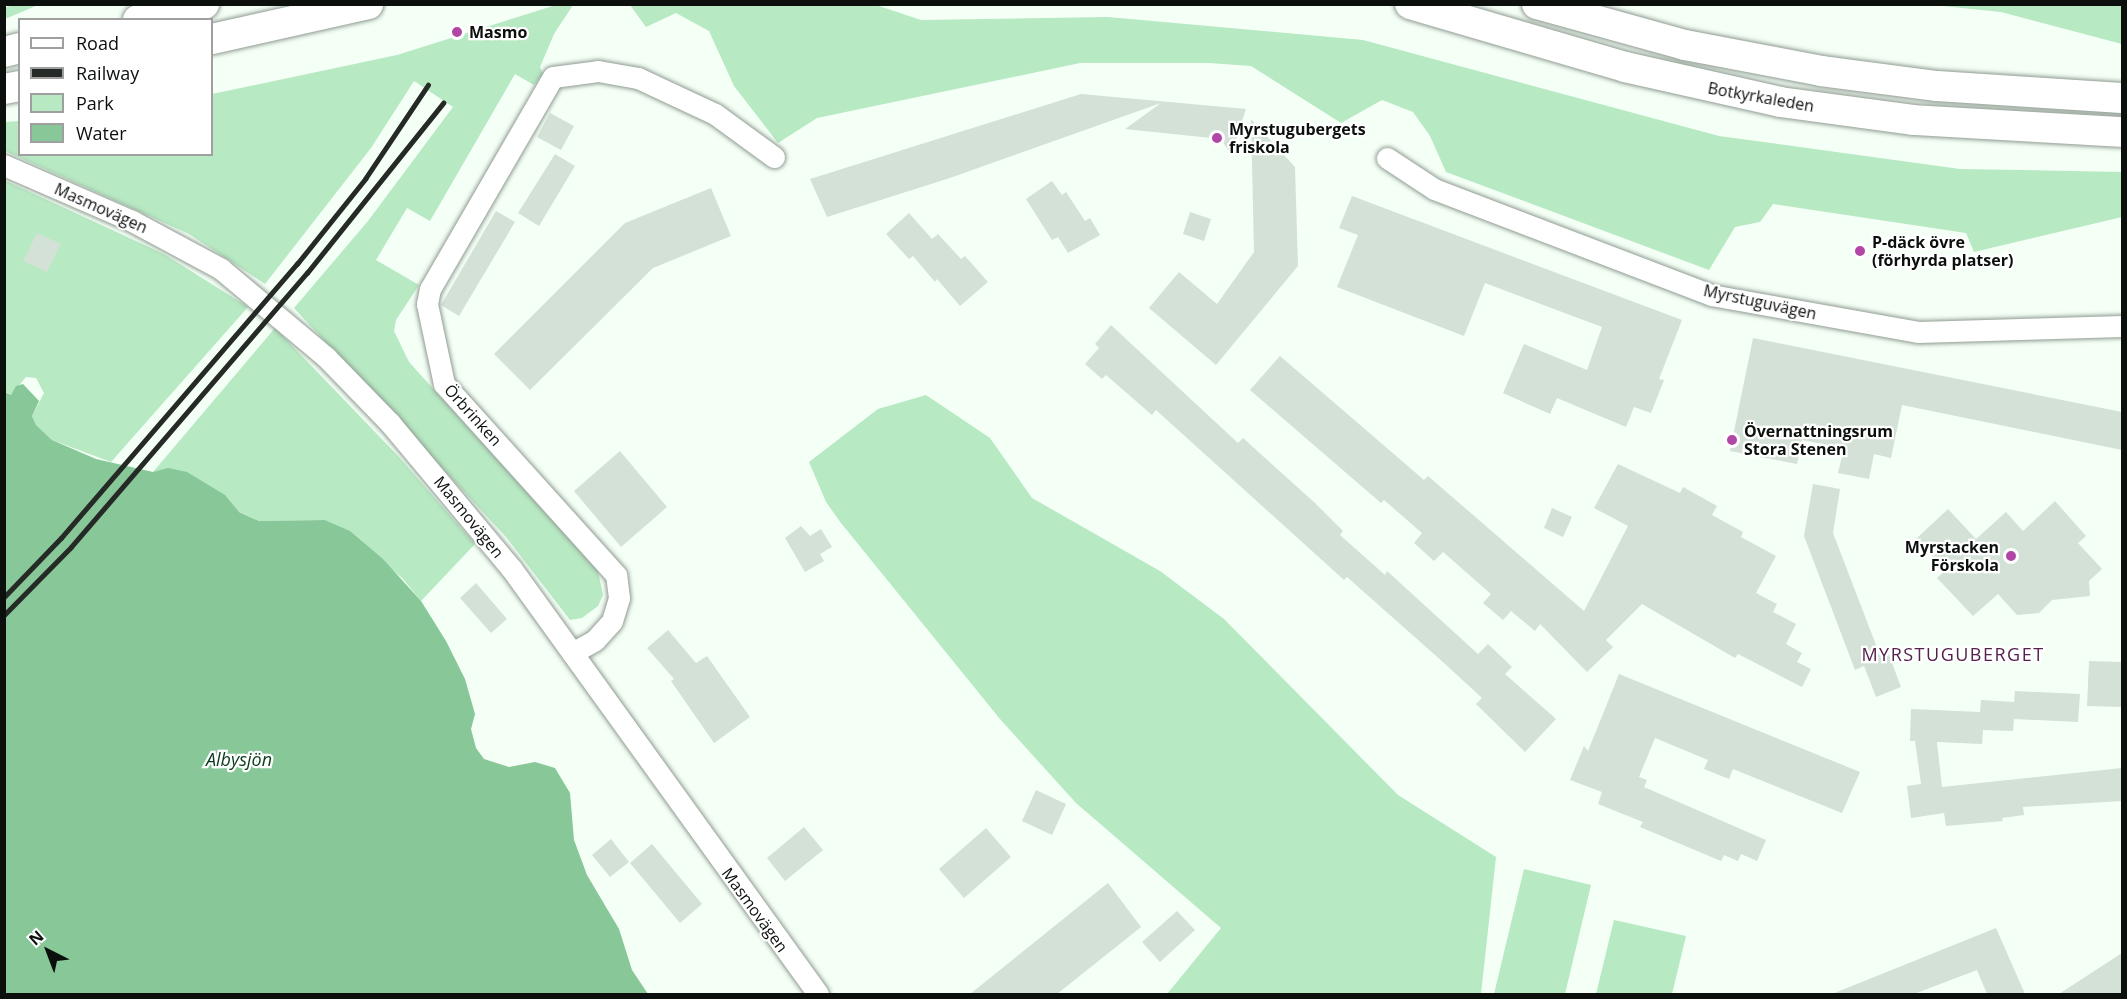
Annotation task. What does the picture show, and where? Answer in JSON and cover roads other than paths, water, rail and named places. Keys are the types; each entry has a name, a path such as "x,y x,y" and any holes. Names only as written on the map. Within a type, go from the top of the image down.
{"main road":[{"path":"146,18 204,4"},
{"path":"213,39 368,4"},
{"name":"Botkyrkaleden","path":"1410,4 1625,67 1780,102 1913,120 2122,132"},
{"path":"1537,4 1685,45 1821,71 1938,86 2122,98"}],"street":[{"name":"Örbrinken","path":"572,653 595,640 612,621 619,598 616,575 444,384 427,304 429,289 553,77 598,71 638,78 715,114 774,158"},
{"name":"Myrstuguvägen","path":"1387,158 1434,189 1711,295 1918,333 2122,326"},
{"name":"Masmovägen","path":"4,165 183,247 245,286 298,330 390,423 459,503 572,653 818,994"}],"water":[{"name":"Albysjön","path":"23,384 39,401 32,416 36,425 52,440 96,459 153,472 168,468 187,472 225,495 239,512 259,521 325,520 350,531 383,559 421,601 446,641 465,679 475,714 471,729 476,748 484,759 509,767 535,762 555,768 570,793 574,840 587,875 619,929 632,970 648,994 5,994 4,392 11,395 16,386"}],"railway":[{"path":"4,597 61,538 297,264 365,179 428,85"},
{"path":"4,615 71,547 307,273 443,103"}],"place":[{"name":"Masmo","path":"457,32"},
{"name":"Myrstugubergets friskola","path":"1217,138"},
{"name":"P-däck övre (förhyrda platser)","path":"1860,251"},
{"name":"Övernattningsrum Stora Stenen","path":"1732,440"},
{"name":"Myrstacken Förskola","path":"2011,556"}],"district":[{"name":"MYRSTUGUBERGET","path":"1953,654"}]}
